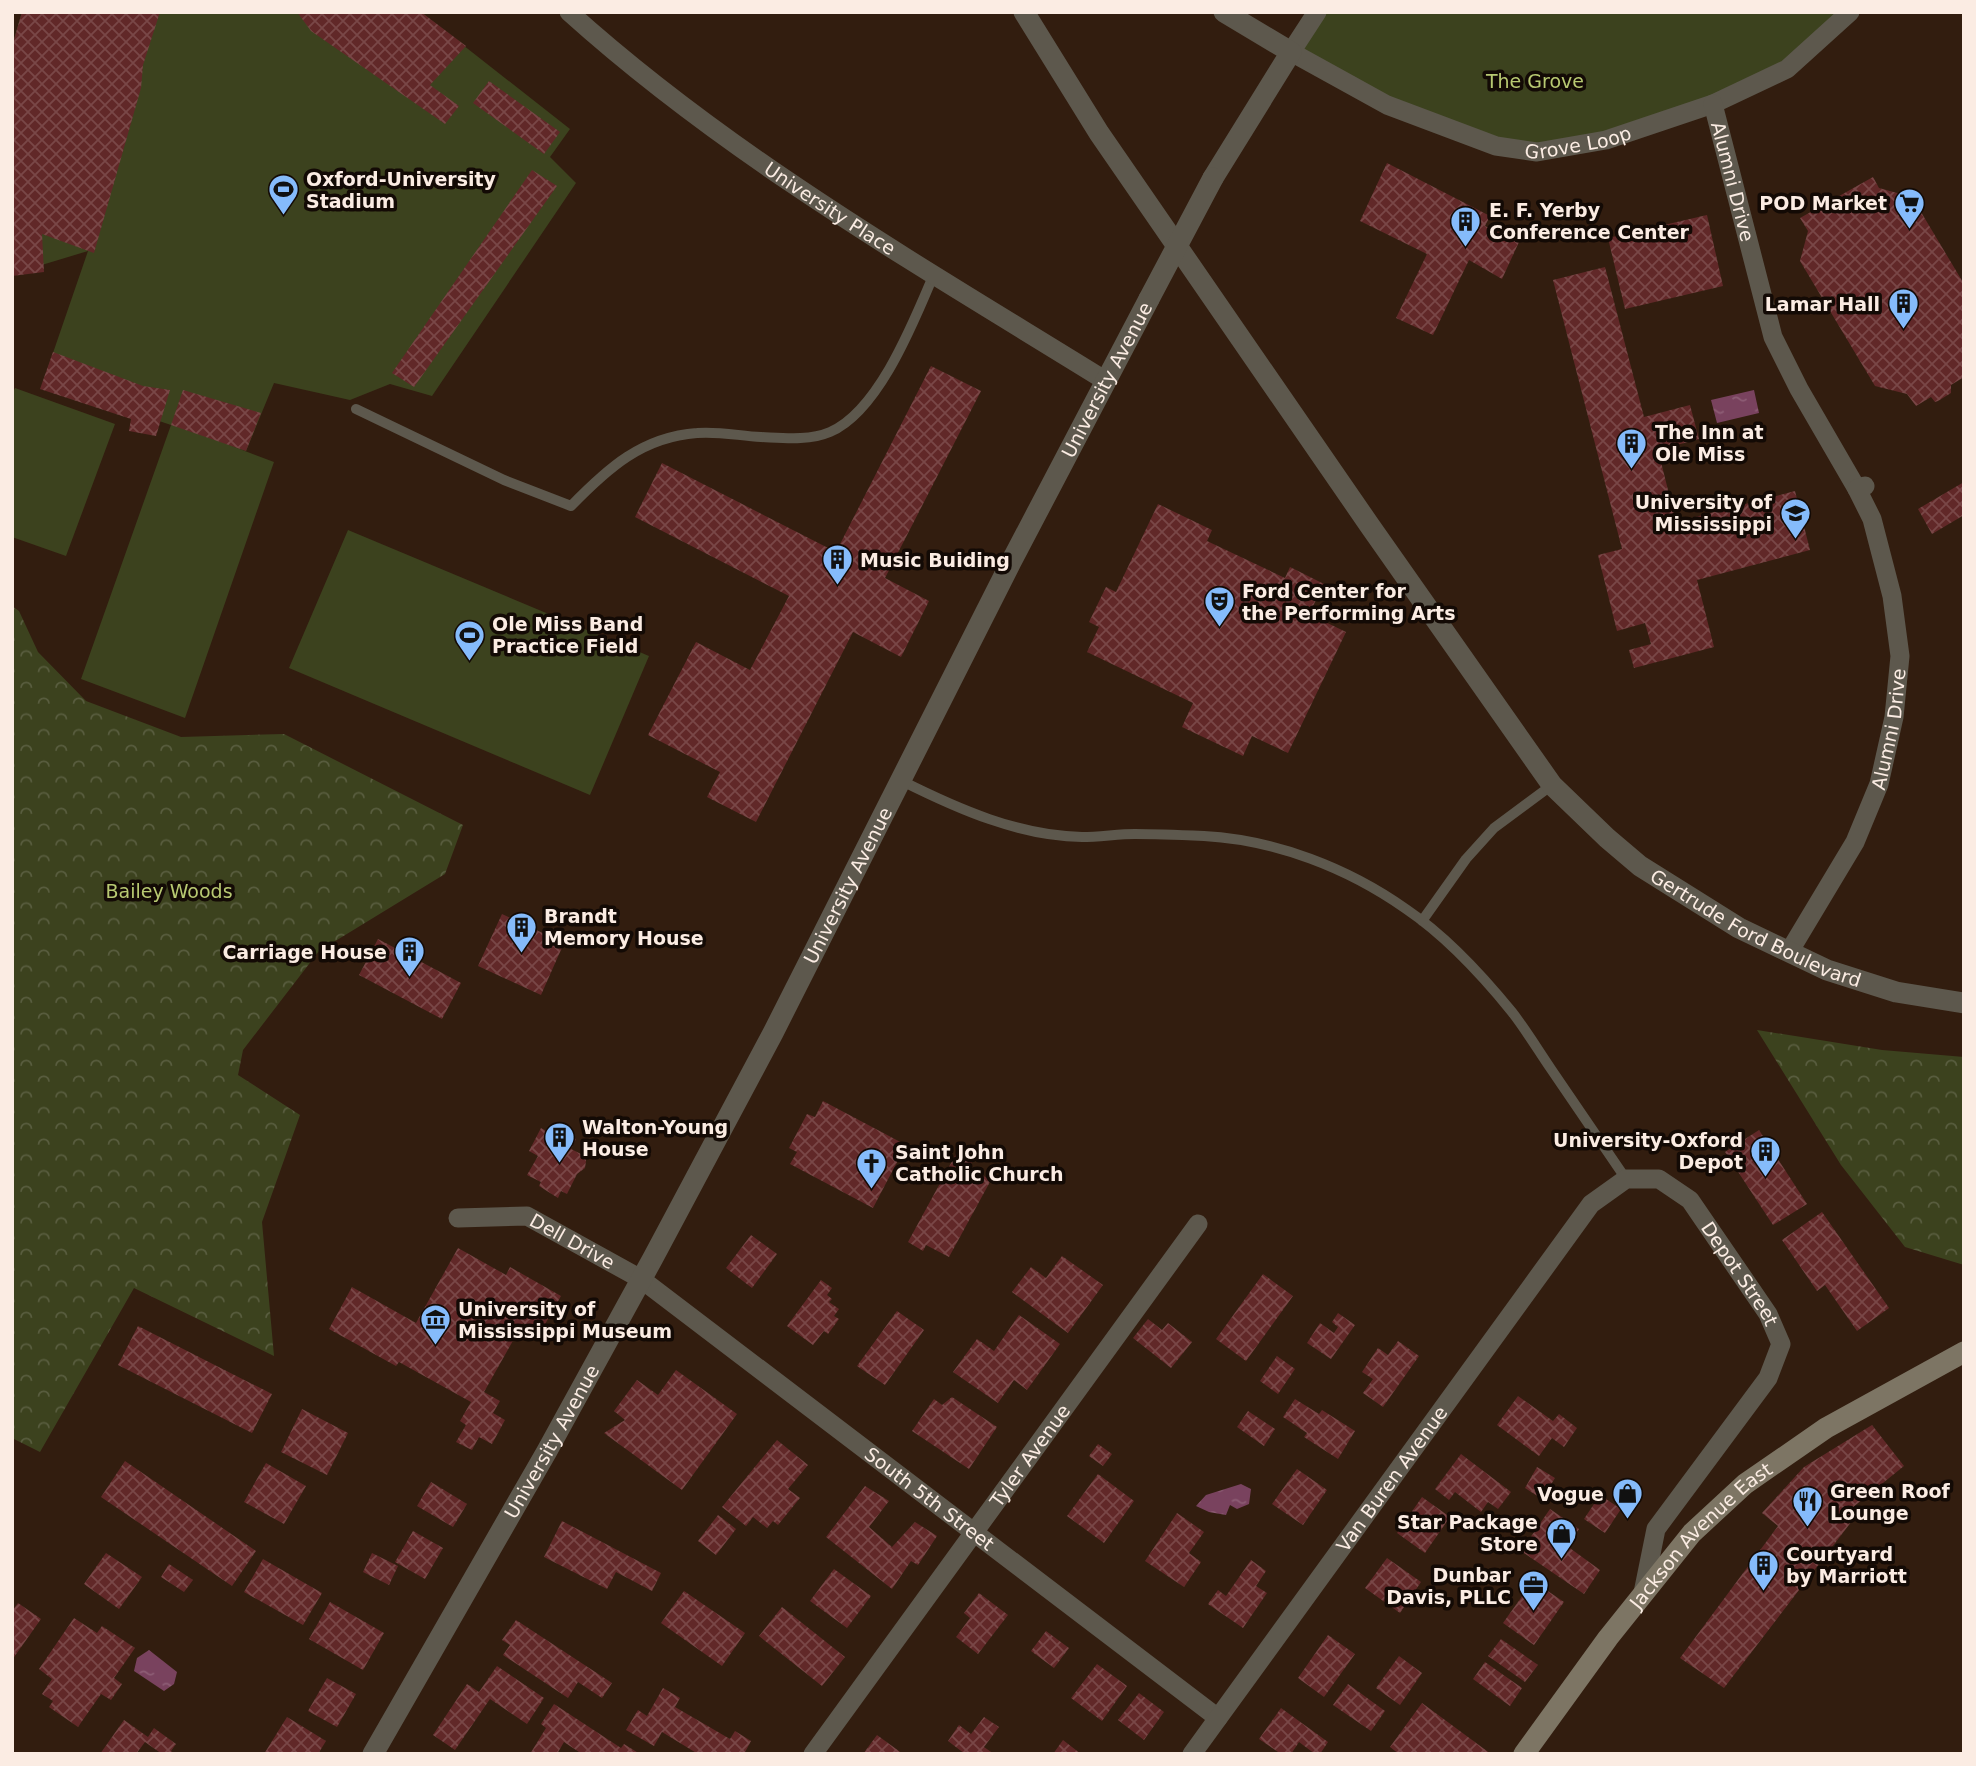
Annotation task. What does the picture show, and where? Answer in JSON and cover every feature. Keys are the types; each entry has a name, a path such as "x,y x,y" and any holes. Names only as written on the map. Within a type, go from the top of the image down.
{"main road":[{"name":"Jackson Avenue East","path":"1524,1754 1643,1593 1692,1533 1745,1484 1826,1428 1964,1352"}],"street":[{"name":"University Place","path":"569,12 690,112 805,193 1107,381"},
{"name":"Gertrude Ford Boulevard","path":"1024,12 1099,133 1552,785 1640,866 1720,918 1827,970 1896,992 1964,1003"},
{"path":"1224,12 1291,52"},
{"name":"University Avenue","path":"373,1754 541,1462 773,1033 1010,562 1213,178 1317,12"},
{"name":"Grove Loop","path":"1291,52 1387,105 1496,146 1537,152 1606,140 1713,104 1787,69 1850,12"},
{"name":"Alumni Drive","path":"1713,104 1773,337 1799,389 1861,488 1892,596 1900,656 1894,717 1879,785 1854,842 1789,952"},
{"name":"Van Buren Avenue","path":"1192,1754 1591,1204 1626,1179"},
{"name":"Depot Street","path":"1626,1179 1659,1179 1690,1199 1768,1314 1781,1344 1768,1378 1656,1529 1643,1593"},
{"name":"Dell Drive","path":"458,1218 527,1216 641,1279"},
{"name":"Tyler Avenue","path":"813,1754 1198,1224"},
{"name":"South 5th Street","path":"641,1279 1218,1718"}],"lane":[{"path":"356,410 504,480 571,506 596,480 626,456 660,439 699,433 780,438 814,437 832,432 870,397 889,369 934,274"},
{"path":"902,780 947,803 1035,831 1082,837 1133,834 1207,836 1265,845 1318,861 1340,872 1407,909 1480,976 1513,1014 1626,1179"},
{"path":"1422,921 1466,859 1494,828 1552,785"}],"green space":[{"name":"Oxford-University Stadium","path":"22,12 421,12 570,129 550,157 576,183 432,396 390,384 350,400 274,383 246,451 224,443 274,462 185,718 81,679 171,425 43,382 88,251 12,274 12,46"},
{"name":"The Grove","path":"1317,12 1850,12 1787,69 1606,140 1496,146 1291,52"},
{"path":"15,388 115,424 66,556 12,537 12,394"},
{"name":"Ole Miss Band Practice Field","path":"348,530 649,656 590,795 289,668"},
{"name":"Bailey Woods","path":"12,606 19,611 38,652 86,701 181,737 284,734 463,825 445,874 319,951 243,1050 238,1075 300,1115 262,1222 274,1356 134,1288 40,1452 12,1438"},
{"path":"1757,1030 1882,1050 1964,1057 1964,1265 1905,1247 1841,1165"}],"water":[{"path":"1754,390 1759,413 1717,423 1711,400"},
{"path":"1241,1484 1251,1489 1249,1504 1237,1509 1230,1505 1226,1515 1196,1506 1206,1495"},
{"path":"149,1650 177,1672 174,1684 164,1691 134,1671 137,1658"}],"building":[{"path":"22,12 160,12 143,65 141,88 94,253 42,234 44,272 12,276 12,46"},
{"path":"297,12 421,12 466,46 430,85 459,106 445,124 311,31"},
{"path":"489,81 560,132 544,154 473,103"},
{"name":"E. F. Yerby Conference Center","path":"1387,163 1490,216 1485,226 1519,242 1502,279 1469,260 1433,335 1396,318 1427,254 1360,221"},
{"path":"532,170 557,186 414,387 392,373"},
{"name":"Lamar Hall","path":"1873,177 1879,188 1912,197 1964,284 1964,377 1951,385 1951,393 1935,402 1931,397 1916,406 1907,394 1875,386 1800,261 1808,231 1800,218"},
{"path":"1707,215 1723,286 1625,309 1608,238"},
{"name":"The Inn at Ole Miss","path":"1605,267 1644,417 1690,405 1699,439 1658,450 1676,522 1795,491 1810,550 1697,580 1714,647 1634,668 1629,650 1651,644 1645,623 1617,631 1598,555 1622,549 1553,280"},
{"path":"53,352 143,386 170,390 156,436 129,431 131,419 40,389"},
{"name":"Music Buiding","path":"931,366 981,391 885,578 929,601 901,657 853,632 756,822 707,797 720,772 648,735 696,642 750,670 789,596 635,517 662,463 836,552"},
{"path":"183,390 261,413 246,451 171,425"},
{"path":"1964,482 1964,515 1932,534 1918,509"},
{"name":"Ford Center for the Performing Arts","path":"1158,504 1212,530 1207,541 1285,578 1290,567 1324,584 1309,614 1346,632 1288,753 1252,736 1243,756 1182,727 1193,703 1087,652 1099,627 1089,622 1106,587 1116,592"},
{"name":"Brandt Memory House","path":"502,914 564,943 541,995 478,966"},
{"name":"Carriage House","path":"378,939 461,983 442,1019 359,975"},
{"name":"Saint John Catholic Church","path":"823,1101 906,1145 873,1208 790,1164 797,1152 789,1148 807,1114 815,1117"},
{"name":"Walton-Young House","path":"541,1128 561,1139 564,1133 576,1139 571,1149 585,1156 585,1168 577,1174 567,1194 561,1191 558,1198 539,1186 541,1182 527,1175 538,1156 529,1151"},
{"name":"University-Oxford Depot","path":"1759,1130 1807,1204 1773,1225 1725,1152"},
{"path":"956,1154 972,1162 969,1168 991,1180 949,1257 926,1245 923,1251 908,1242"},
{"path":"1822,1212 1889,1308 1857,1331 1825,1285 1817,1291 1782,1240"},
{"path":"751,1235 777,1254 752,1288 726,1268"},
{"name":"University of Mississippi Museum","path":"458,1248 506,1275 510,1267 561,1296 540,1333 523,1323 484,1392 500,1401 493,1413 505,1420 492,1444 479,1437 472,1450 456,1442 466,1425 460,1421 471,1402 399,1362 396,1366 329,1329 352,1287 416,1323"},
{"path":"1062,1256 1103,1285 1068,1333 1012,1292 1031,1267 1046,1278"},
{"path":"1263,1274 1293,1296 1246,1361 1216,1339"},
{"path":"821,1280 832,1288 827,1295 832,1299 829,1302 839,1309 834,1316 839,1319 828,1334 824,1331 813,1345 787,1326"},
{"path":"897,1311 924,1330 885,1385 857,1366"},
{"path":"1338,1313 1355,1325 1331,1359 1307,1343 1320,1323 1334,1333 1338,1327 1332,1322"},
{"path":"1019,1315 1060,1344 1027,1390 1014,1380 998,1403 953,1372 977,1339 994,1351"},
{"path":"1148,1319 1162,1330 1168,1323 1192,1342 1171,1368 1133,1338"},
{"path":"138,1326 272,1394 252,1433 118,1365"},
{"path":"1398,1341 1419,1356 1383,1407 1363,1393 1373,1379 1362,1372 1378,1348 1388,1355"},
{"path":"1277,1356 1295,1369 1278,1394 1260,1381"},
{"path":"676,1370 737,1414 682,1490 604,1433 625,1420 614,1411 637,1380 658,1395"},
{"path":"1518,1396 1553,1421 1559,1414 1577,1428 1564,1447 1552,1438 1539,1456 1497,1425"},
{"path":"952,1397 997,1427 969,1469 912,1431 934,1399 942,1405"},
{"path":"1295,1399 1319,1414 1322,1410 1355,1431 1338,1459 1304,1437 1307,1433 1283,1417"},
{"path":"302,1409 348,1433 327,1475 281,1452"},
{"path":"1248,1411 1275,1429 1264,1446 1237,1427"},
{"name":"Courtyard by Marriott","path":"1872,1425 1904,1466 1847,1512 1855,1517 1724,1688 1680,1658 1778,1526 1762,1513 1804,1467"},
{"path":"777,1440 808,1465 788,1489 800,1498 778,1525 773,1521 767,1528 753,1517 746,1526 722,1507"},
{"path":"1098,1444 1112,1454 1103,1466 1089,1456"},
{"path":"1461,1454 1511,1492 1498,1509 1488,1502 1481,1512 1455,1492 1449,1500 1435,1489"},
{"path":"125,1461 256,1551 232,1586 101,1497"},
{"path":"266,1463 306,1486 284,1524 244,1502"},
{"path":"1537,1467 1555,1478 1542,1499 1525,1488"},
{"path":"1297,1469 1327,1490 1303,1525 1272,1504"},
{"path":"1098,1474 1134,1501 1104,1543 1067,1516"},
{"path":"431,1482 467,1504 453,1527 417,1506"},
{"path":"865,1486 889,1501 869,1527 892,1547 915,1522 937,1536 918,1565 911,1561 892,1589 826,1537"},
{"path":"1600,1495 1621,1509 1605,1533 1584,1519"},
{"path":"1422,1497 1450,1517 1425,1553 1397,1533"},
{"name":"Star Package Store","path":"1550,1509 1579,1529 1567,1546 1600,1570 1584,1594 1521,1551"},
{"path":"1177,1513 1204,1532 1189,1553 1201,1562 1184,1587 1145,1561"},
{"path":"718,1515 736,1529 716,1555 698,1541"},
{"path":"562,1521 661,1573 652,1591 616,1572 607,1589 544,1557"},
{"path":"413,1531 443,1548 425,1579 395,1562"},
{"path":"106,1553 142,1577 119,1609 84,1584"},
{"path":"372,1553 398,1566 389,1585 363,1572"},
{"path":"1387,1558 1421,1582 1400,1613 1365,1588"},
{"path":"263,1559 322,1593 303,1625 244,1592"},
{"path":"1251,1560 1266,1571 1256,1586 1267,1593 1243,1628 1208,1604 1218,1590 1226,1596"},
{"path":"169,1564 193,1580 184,1592 161,1577"},
{"path":"834,1569 871,1596 847,1628 810,1601"},
{"name":"Dunbar Davis, PLLC","path":"1533,1581 1564,1602 1534,1645 1503,1623"},
{"path":"684,1591 745,1633 722,1666 661,1623"},
{"path":"979,1593 1008,1615 978,1654 956,1637 970,1618 964,1613"},
{"path":"330,1602 384,1633 363,1670 309,1639"},
{"path":"18,1603 41,1619 12,1660 12,1611"},
{"path":"782,1607 845,1657 822,1686 759,1636"},
{"path":"74,1618 97,1633 102,1626 135,1648 114,1678 122,1684 111,1700 101,1694 78,1727 49,1707 53,1701 42,1694 52,1679 39,1669"},
{"path":"516,1620 612,1683 602,1698 578,1682 568,1698 503,1655 510,1645 502,1640"},
{"path":"1046,1631 1069,1648 1054,1668 1031,1651"},
{"path":"1328,1635 1355,1654 1324,1697 1298,1678"},
{"path":"1501,1639 1538,1665 1525,1682 1488,1656"},
{"path":"1399,1656 1422,1673 1400,1705 1376,1688"},
{"path":"1485,1662 1522,1688 1510,1706 1473,1679"},
{"path":"1097,1664 1127,1686 1102,1721 1071,1698"},
{"path":"497,1666 544,1698 527,1724 490,1699 455,1750 433,1735 467,1684 479,1692"},
{"path":"327,1678 356,1694 337,1727 308,1711"},
{"path":"1348,1684 1385,1711 1371,1731 1333,1705"},
{"path":"663,1688 680,1698 675,1707 730,1739 735,1731 751,1741 744,1754 698,1754 662,1732 654,1746 626,1730 638,1710 647,1716"},
{"path":"1139,1693 1164,1712 1144,1740 1118,1720"},
{"path":"1422,1703 1491,1754 1399,1754 1390,1747"},
{"path":"554,1704 621,1748 624,1744 640,1754 582,1754 564,1742 557,1754 530,1754 546,1728 541,1724"},
{"path":"1281,1708 1328,1742 1320,1754 1315,1754 1299,1742 1291,1754 1281,1754 1259,1739"},
{"path":"287,1717 326,1741 318,1754 264,1754"},
{"path":"984,1717 999,1727 984,1747 994,1754 965,1754 948,1741 959,1725 971,1734"},
{"path":"124,1720 148,1737 154,1728 176,1744 171,1751 175,1754 162,1754 145,1742 136,1754 100,1754"},
{"path":"877,1735 903,1754 863,1754"},
{"path":"1063,1740 1081,1754 1053,1754"}],"place":[{"name":"Oxford-University Stadium","path":"283,217"},
{"name":"POD Market","path":"1910,230"},
{"name":"E. F. Yerby Conference Center","path":"1466,248"},
{"name":"Lamar Hall","path":"1903,331"},
{"name":"The Inn at Ole Miss","path":"1632,470"},
{"name":"University of Mississippi","path":"1795,540"},
{"name":"Music Buiding","path":"837,587"},
{"name":"Ford Center for the Performing Arts","path":"1219,629"},
{"name":"Ole Miss Band Practice Field","path":"469,662"},
{"name":"Brandt Memory House","path":"521,954"},
{"name":"Carriage House","path":"410,979"},
{"name":"Walton-Young House","path":"559,1165"},
{"name":"University-Oxford Depot","path":"1766,1178"},
{"name":"Saint John Catholic Church","path":"872,1190"},
{"name":"University of Mississippi Museum","path":"435,1347"},
{"name":"Vogue","path":"1627,1521"},
{"name":"Green Roof Lounge","path":"1807,1529"},
{"name":"Star Package Store","path":"1561,1560"},
{"name":"Courtyard by Marriott","path":"1763,1592"},
{"name":"Dunbar Davis, PLLC","path":"1534,1613"}]}
